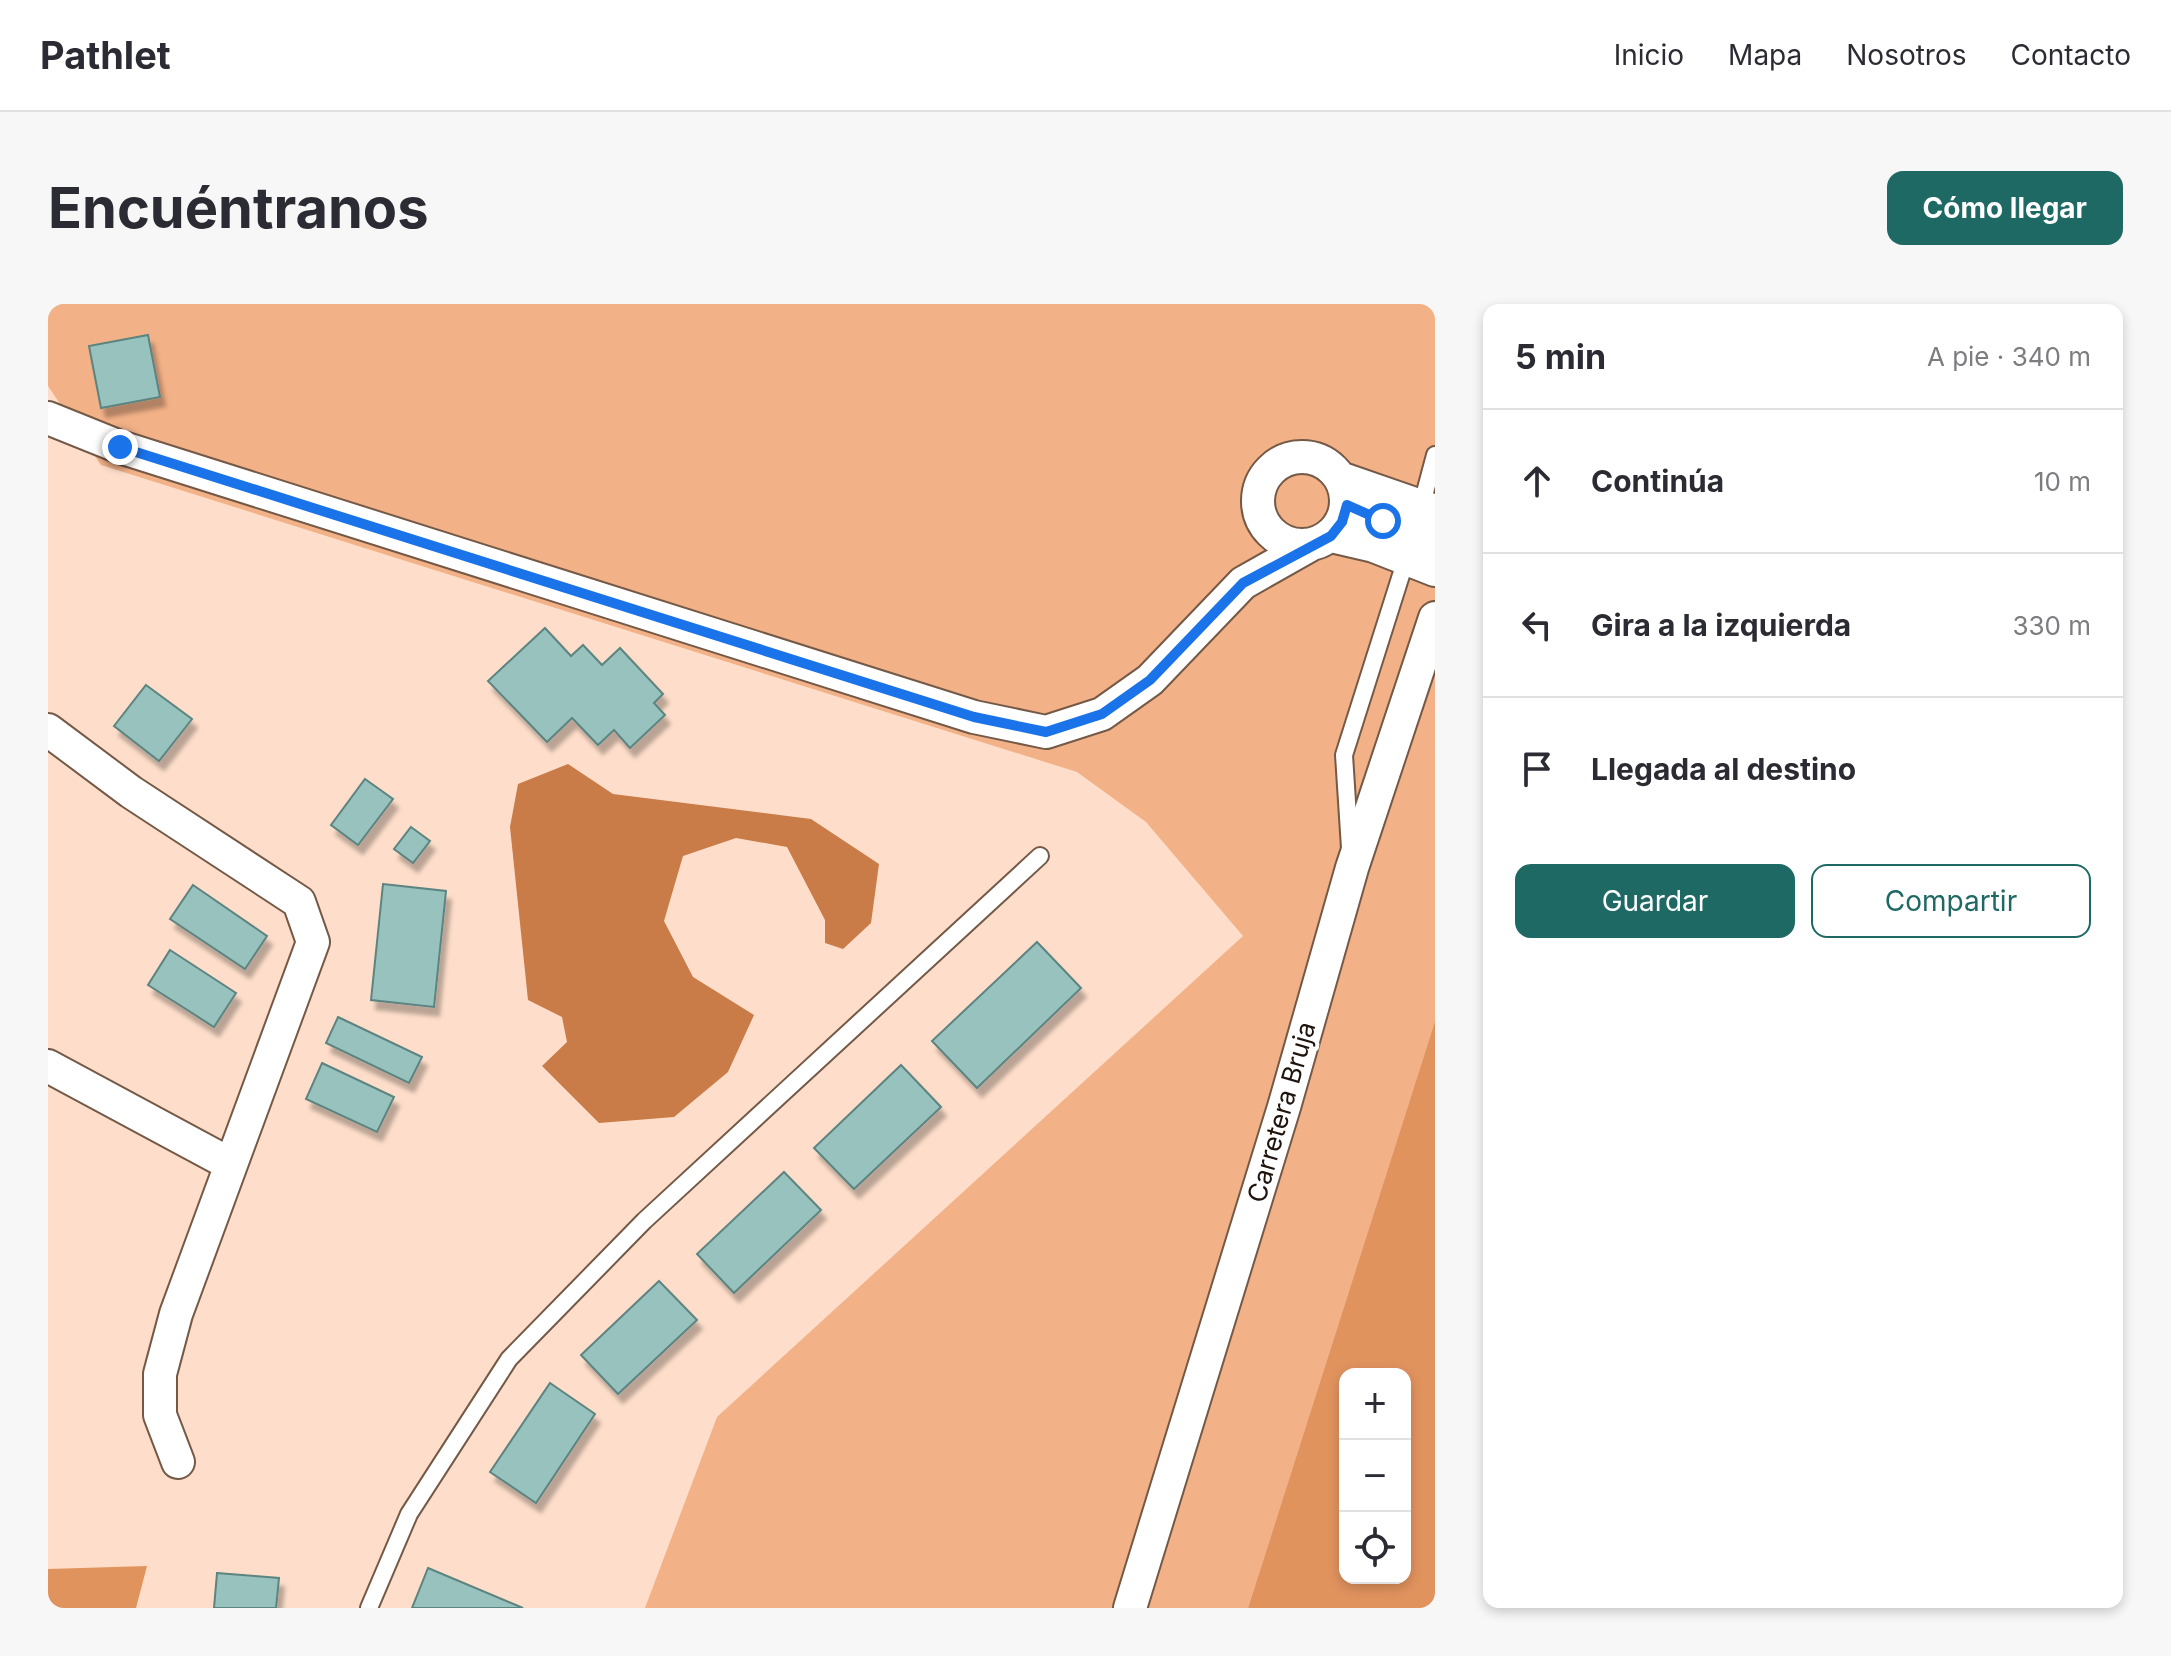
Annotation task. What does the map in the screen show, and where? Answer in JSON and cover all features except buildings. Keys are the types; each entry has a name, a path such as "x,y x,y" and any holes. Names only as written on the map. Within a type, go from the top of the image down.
{"street":[{"path":"48,418 120,447 944,708 1046,732 1102,714 1150,680 1243,583 1320,540 1342,522 1344,492"},
{"path":"1300,457 1323,462 1344,492 1424,536 1374,546 1320,540 1285,542 1267,527 1258,505 1262,482 1277,464 1300,457"},
{"path":"1243,583 1267,527"},
{"name":"Carretera Bruja","path":"1130,1608 1284,1107 1352,868 1435,618"},
{"path":"48,730 131,792 299,902 313,942 176,1314 160,1374 160,1415 178,1462"},
{"path":"48,1066 230,1164"}],"lane":[{"path":"1352,868 1344,755 1424,536 1435,455"},
{"path":"369,1608 409,1514 509,1359 644,1221 1040,856"}],"shaded area":[{"path":"48,304 1435,304 1435,1021 1248,1608 645,1608 717,1417 1243,936 1146,822 1077,772 101,465 48,386"},
{"path":"568,764 613,794 811,819 879,864 871,923 843,949 825,943 825,920 787,847 736,838 683,856 664,921 693,977 754,1015 728,1072 674,1117 599,1123 542,1066 567,1042 562,1017 528,1000 510,827 518,784"},
{"path":"1435,1021 1435,1608 1248,1608"},
{"path":"147,1566 136,1608 48,1608 48,1569"}],"route":[{"path":"120,447 974,717 1046,732 1102,714 1150,680 1243,583 1331,536 1342,522 1347,505 1383,521"}]}
